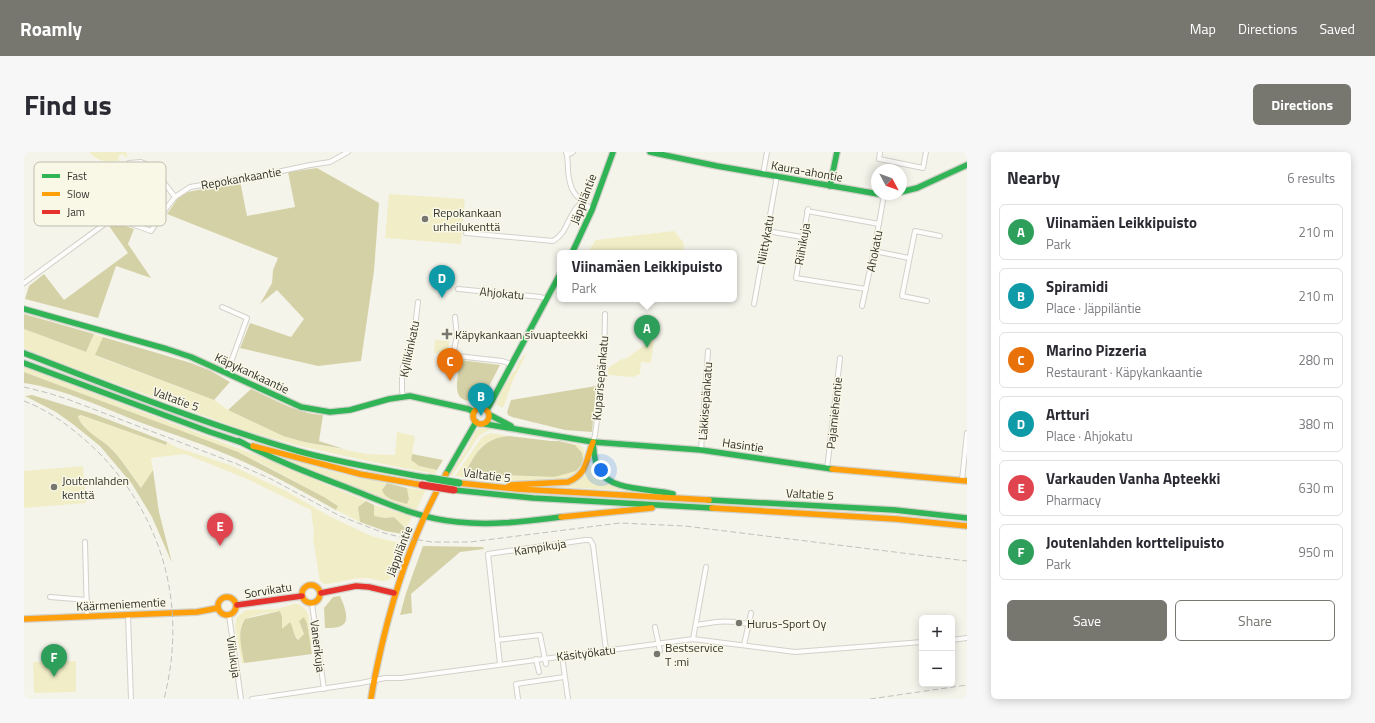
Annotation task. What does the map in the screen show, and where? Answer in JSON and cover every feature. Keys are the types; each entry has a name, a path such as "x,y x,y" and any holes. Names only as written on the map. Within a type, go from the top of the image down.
{"main road":[{"name":"Jäppiläntie","path":"573,250 592,210 613,152"},
{"name":"Kaura-ahontie","path":"650,152 717,166 871,192"},
{"path":"830,186 837,152"},
{"path":"907,190 917,188 967,165"},
{"path":"488,412 483,408 479,408 474,412 473,418 480,424 484,424 488,420 488,412 511,364 557,280"},
{"name":"Käpykankaantie","path":"24,309 191,357 301,407 330,412 350,410 403,396 435,401 474,412"},
{"name":"Valtatie 5","path":"24,353 125,392 237,432 298,451 334,460 429,478 490,486 547,491 895,510 967,518"},
{"name":"Valtatie 5","path":"24,363 122,400 238,441 307,462 360,474 422,485 454,490 533,498 896,519 967,526"},
{"name":"Hasintie","path":"488,412 517,429"},
{"name":"Jäppiläntie","path":"371,699 373,680 394,593 424,516 476,422"},
{"name":"Hasintie","path":"484,424 593,442 701,450 827,469 965,481"},
{"path":"238,441 260,453 333,483 424,516 456,523 495,524 623,510 648,509 663,505"},
{"path":"490,486 572,481 579,477 585,469 588,451 593,442"},
{"path":"593,442 596,462 600,473 609,481 630,487 700,499"},
{"path":"310,585 316,586 320,593 318,601 312,604 304,601 302,596 303,590 310,585"},
{"path":"320,593 356,586 369,587 394,593"},
{"path":"226,596 234,599 237,606 234,613 229,615 223,614 218,608 218,604 220,600 226,596"},
{"name":"Sorvikatu","path":"237,606 302,596"},
{"name":"Käärmeniementie","path":"24,619 128,616 197,612 218,608"}],"street":[{"name":"Repokankaantie","path":"166,208 175,197 190,187 330,162 348,152"},
{"path":"573,152 567,154 572,190 582,202 592,210"},
{"path":"762,152 767,153 763,174"},
{"path":"880,152 879,159 923,168 926,152"},
{"name":"Niittykatu","path":"754,304 777,176"},
{"path":"166,185 175,197"},
{"name":"Ahokatu","path":"862,306 879,224 886,200"},
{"path":"466,233 553,241 559,238 575,208 582,202"},
{"name":"Riihikuja","path":"866,289 796,278 802,237 808,210 879,224"},
{"path":"24,283 102,226"},
{"name":"Repokankaantie","path":"137,226 151,231 154,226"},
{"path":"767,231 802,237"},
{"path":"926,301 902,296 909,258 915,231 940,236"},
{"path":"874,251 909,258"},
{"name":"Ahjokatu","path":"458,289 541,297 546,299"},
{"name":"Kyllikinkatu","path":"403,396 402,372 414,335 418,302"},
{"path":"222,307 247,318 227,373"},
{"name":"Kuparisepänkatu","path":"593,442 604,365 605,314"},
{"path":"455,317 457,336 454,350 455,355 458,357 502,361 511,364"},
{"name":"Läkkisepänkatu","path":"701,450 708,351"},
{"name":"Pajamiehentie","path":"827,469 840,358"},
{"path":"965,481 967,433"},
{"name":"Kampikuja","path":"500,664 488,554 585,540 590,540 593,545 606,650"},
{"path":"85,542 87,616"},
{"path":"693,639 706,567"},
{"path":"50,597 87,600"},
{"name":"Vanerikuja","path":"312,604 324,689"},
{"path":"744,645 751,613"},
{"name":"Viilukuja","path":"229,615 240,699"},
{"path":"128,616 131,699"},
{"path":"696,625 714,622 738,622 749,624"},
{"path":"655,627 660,651"},
{"path":"497,640 540,635 546,664"},
{"path":"955,640 967,638"},
{"name":"Käsityökatu","path":"252,699 324,689 373,680 693,639 795,652 919,642"},
{"path":"536,659 539,672"},
{"path":"563,663 568,699"},
{"path":"518,699 516,684 564,677"}],"shaded area":[{"path":"89,152 126,152 128,158 122,154 118,156 119,161 99,160"},
{"path":"317,168 379,203 374,271 361,361 318,366 240,348 250,323 291,337 304,319 277,290 260,304 272,283 273,270 278,258 167,214 178,198 188,192 240,181 247,216 295,207 288,172"},
{"name":"Repokankaan urheilukenttä","path":"389,194 465,199 461,244 385,238"},
{"path":"109,226 126,226 134,229 128,244 151,278 116,266 98,318 25,299 29,286 44,274 64,300 128,253"},
{"path":"674,231 684,243 683,250 589,250 596,240"},
{"path":"24,314 94,334 86,352 24,329"},
{"path":"24,329 86,352 94,334 103,337 96,356 214,400 228,410 283,436 304,442 367,454 395,455 397,432 415,436 411,460 419,466 437,470 435,474 363,460 300,446 243,430 57,362 24,348"},
{"path":"103,337 191,363 211,371 230,382 214,400 95,355"},
{"path":"654,338 651,363 641,362 640,374 633,377 608,375 608,368 620,360 627,358"},
{"path":"435,340 449,341 448,354 434,353"},
{"path":"527,353 513,380 502,408 496,404 502,389 515,371 519,361"},
{"path":"460,360 500,365 485,394 480,399 470,401 459,396 457,383"},
{"path":"24,367 264,458 366,501 358,507 360,522 336,510 338,506 324,497 259,462 24,372"},
{"path":"24,372 238,452 324,497 338,506 336,510 266,472 217,450 142,423 69,394 24,383"},
{"path":"596,386 592,432 565,430 512,417 508,415 507,412 511,400"},
{"path":"251,389 295,409 323,415 319,441 344,449 304,442 283,436 228,410"},
{"path":"32,395 94,414 167,442 166,445 81,415 78,416 79,420 86,428 116,454 141,488 153,470 159,512 172,563 152,517 132,484 100,446 56,412 25,396"},
{"path":"81,415 166,445 167,442 176,447 230,465 286,491 329,516 356,529 374,537 400,543 397,562 392,576 390,579 385,581 362,578 325,584 321,582 313,538 314,533 311,510 247,479 185,454 151,458 153,470 141,488 116,454 82,424 78,416"},
{"path":"493,427 478,437 452,476 449,476 468,447 475,432 478,429"},
{"path":"491,433 509,436 500,437 482,447 473,457 466,471 502,475 554,477 575,445 559,441 580,445 583,448 585,457 583,465 573,478 559,480 499,481 455,476 482,437"},
{"path":"509,436 559,441 575,445 582,453 583,459 581,465 576,471 554,477 502,475 466,471 477,452 482,447 500,437"},
{"path":"412,454 443,460 437,470 419,466 411,460"},
{"path":"280,457 342,474 387,483 382,490 407,504 409,499 407,488 426,490 416,510 314,472"},
{"path":"589,465 593,465 600,478 609,483 622,487 657,492 540,486 579,480 585,475"},
{"name":"Joutenlahden kenttä","path":"83,466 86,503 24,508 24,471"},
{"path":"387,483 407,488 409,499 407,504 392,500 386,496 382,490"},
{"path":"366,501 374,505 374,516 385,518 394,517 406,529 403,534 385,531 360,522 358,507"},
{"path":"374,505 412,516 406,529 394,517 385,518 373,516"},
{"path":"423,546 483,547 484,549 460,552 411,594 412,613 400,615 406,593"},
{"path":"340,596 346,612 346,621 339,627 325,628 324,608 333,597"},
{"path":"293,604 302,606 308,614 312,645 310,643 307,623 299,621 304,634 299,640 290,622 282,630 282,617 279,611 254,616 246,619 241,627 240,640 244,663 242,664 235,626 237,617 246,610 277,609"},
{"path":"280,611 282,617 282,629 290,622 298,640 304,634 299,621 304,617 307,623 312,654 244,663 240,635 242,624 245,619"},
{"path":"76,661 76,692 34,693 33,662"}],"railway":[{"path":"24,387 67,399 237,464 271,479 340,516 384,533 400,537 432,542 470,542 620,523 685,526 967,561"},
{"path":"24,401 45,411 65,424 101,455 123,481 141,509 155,538 165,568 171,600 173,632 171,665 164,699"},
{"path":"870,699 967,685"}],"traffic: fast":[{"path":"573,250 592,210 613,152"},
{"path":"650,152 717,166 871,193"},
{"path":"830,186 837,152"},
{"path":"907,190 917,188 967,165"},
{"path":"487,410 557,280"},
{"path":"24,309 191,357 301,407 330,412 350,410 389,399 410,396 468,409 474,412"},
{"path":"24,353 160,405 298,451 363,466 429,478"},
{"path":"24,363 243,443"},
{"path":"490,415 511,426"},
{"path":"446,474 476,422"},
{"path":"485,424 593,442 701,450 832,469"},
{"path":"239,441 306,472 416,514 444,520 471,523 510,522 561,517"},
{"path":"593,442 598,469 612,482 632,488 673,494"},
{"path":"429,478 459,483"},
{"path":"454,490 533,498 712,508"},
{"path":"709,500 895,510 967,518"}],"traffic: slow":[{"path":"478,408 484,408 489,413 489,416 487,422 484,424 478,424 473,419 473,413 478,408"},
{"path":"509,485 568,482 575,479 583,470 593,442"},
{"path":"253,446 360,474 422,485"},
{"path":"832,469 967,481"},
{"path":"371,699 384,636 402,573 417,533 446,474"},
{"path":"459,483 517,489 709,500"},
{"path":"561,517 652,508"},
{"path":"712,508 896,519 967,526"},
{"path":"307,585 315,585 320,590 320,594 318,601 315,603 307,603 302,598 302,590 307,585"},
{"path":"223,597 231,597 236,602 236,606 234,613 231,615 223,615 218,610 218,602 223,597"},
{"path":"24,619 197,612 218,608"}],"traffic: jam":[{"path":"422,485 454,490"},
{"path":"321,593 356,586 369,587 394,593"},
{"path":"237,605 302,596"}],"place":[{"name":"Repokankaan urheilukenttä","path":"425,219"},
{"name":"Artturi","path":"442,298"},
{"name":"Käpykankaan sivuapteekki","path":"447,334"},
{"name":"Viinamäen Leikkipuisto","path":"647,348"},
{"name":"Marino Pizzeria","path":"450,381"},
{"name":"Spiramidi","path":"481,416"},
{"name":"Joutenlahden kenttä","path":"54,487"},
{"name":"Varkauden Vanha Apteekki","path":"220,546"},
{"name":"Hurus-Sport Oy","path":"739,623"},
{"name":"Bestservice T :mi","path":"657,654"},
{"name":"Joutenlahden korttelipuisto","path":"54,677"}]}
